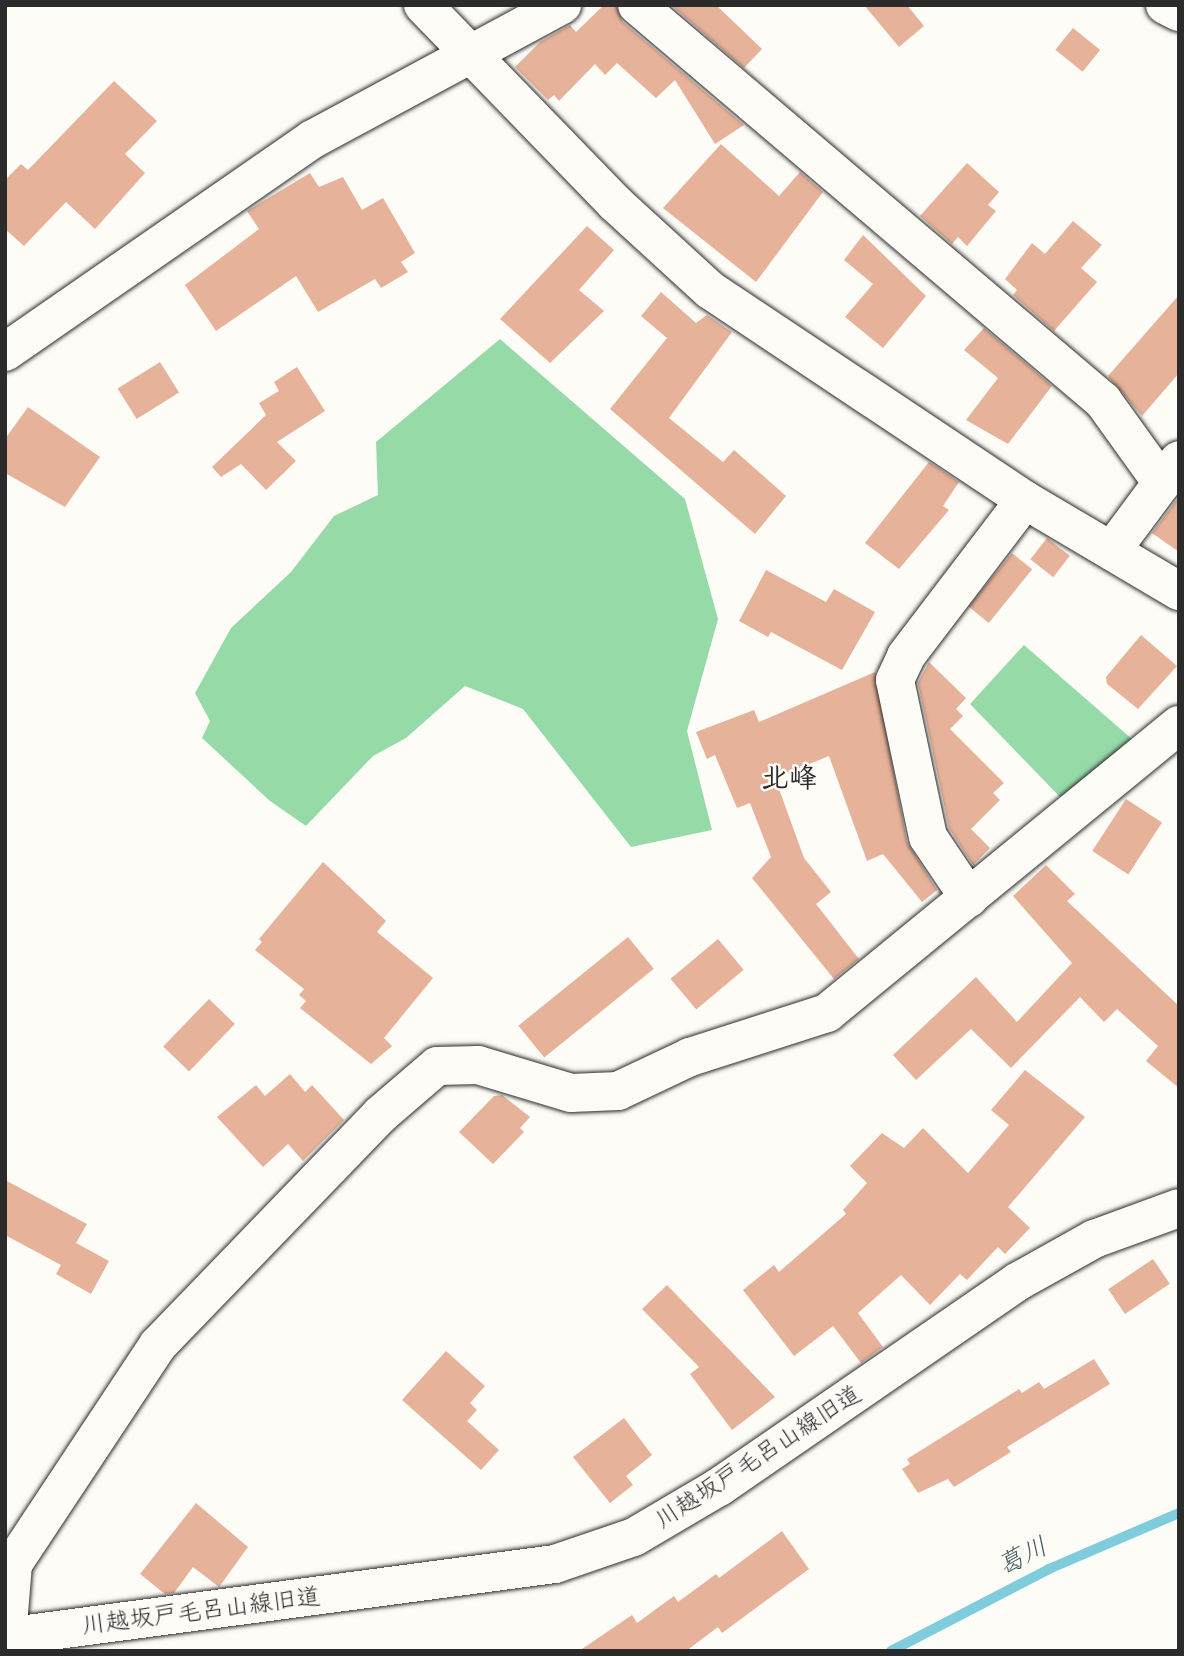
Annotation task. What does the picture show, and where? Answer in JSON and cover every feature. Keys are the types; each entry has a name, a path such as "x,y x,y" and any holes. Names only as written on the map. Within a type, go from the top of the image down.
{"street":[{"path":"423,5 615,203 710,290 1025,500 1179,591"},
{"path":"5,352 313,139 562,5"},
{"path":"637,5 1103,401 1170,471 1112,550"},
{"path":"1165,5 1179,12"},
{"path":"969,898 928,837 895,680 906,656 1025,500"},
{"path":"6,1637 13,1564 158,1345 380,1115 437,1066 478,1065 571,1093 618,1091 690,1057 827,1013 1179,725"},
{"name":"川越坂戸毛呂山線旧道","path":"6,1637 555,1564 634,1537 719,1488 1017,1282 1094,1239 1179,1208"}],"green space":[{"path":"500,339 685,499 718,619 687,731 712,830 631,847 523,709 465,686 406,738 373,756 306,826 270,801 202,738 210,721 195,693 231,628 291,572 334,516 378,495 376,442"},
{"path":"1024,645 1133,740 1061,798 970,704"}],"building":[{"path":"604,5 616,5 623,22 744,125 715,144 675,80 656,98 617,63 605,75 595,64 559,101 554,95 548,100 515,67 540,42 570,25 576,32"},
{"path":"671,5 716,5 762,49 744,68"},
{"path":"864,5 907,5 924,26 899,47"},
{"path":"1073,28 1100,50 1083,72 1055,50"},
{"path":"114,81 157,121 125,154 145,173 95,229 66,202 24,246 5,229 5,180 21,164 28,170"},
{"path":"721,144 779,196 800,172 823,192 756,282 663,208"},
{"path":"967,163 999,192 988,205 996,211 967,246 958,237 952,244 920,216"},
{"path":"310,173 319,187 343,177 362,210 383,198 415,253 401,262 408,272 381,288 375,279 318,312 296,276 216,331 185,285 259,229 247,211"},
{"path":"1073,221 1102,245 1081,268 1097,282 1054,331 1013,295 1017,290 1005,279 1032,243 1045,254"},
{"path":"587,226 614,250 579,290 604,311 550,363 500,319"},
{"path":"863,235 926,296 883,348 845,317 873,284 844,260"},
{"path":"661,292 696,323 707,315 732,332 669,418 723,462 734,450 786,496 755,534 610,409 667,338 641,316"},
{"path":"1179,295 1179,373 1142,416 1108,376"},
{"path":"984,328 1052,386 1008,444 966,420 998,378 964,350"},
{"path":"160,362 179,393 137,419 118,388"},
{"path":"297,367 325,411 277,442 296,461 266,490 241,464 221,477 212,467 266,415 259,403 279,391 274,382"},
{"path":"28,407 100,457 65,507 5,473 5,439"},
{"path":"929,462 959,482 943,506 949,510 899,569 865,543"},
{"path":"1179,497 1179,552 1152,533"},
{"path":"1047,538 1070,556 1053,577 1030,559"},
{"path":"1012,553 1032,569 989,623 969,607"},
{"path":"766,570 826,602 834,589 875,612 842,670 771,632 768,637 739,621"},
{"path":"1141,635 1177,666 1138,709 1107,684 1106,677"},
{"path":"929,662 966,698 956,709 963,716 950,729 1004,783 993,793 1000,800 971,829 990,848 973,865 949,828 918,683"},
{"path":"875,672 907,842 937,890 922,902 883,854 867,861 829,756 775,778 804,858 831,892 816,904 859,959 834,979 752,878 771,857 750,803 737,808 715,755 707,759 696,732 754,710 759,722"},
{"path":"1126,799 1162,822 1128,874 1092,851"},
{"path":"323,862 386,921 377,932 433,978 384,1038 392,1046 371,1064 300,1008 306,1001 299,995 304,989 255,950 262,942 259,939"},
{"path":"1046,865 1075,894 1067,901 1179,1006 1179,1088 1146,1061 1158,1046 1117,1009 1104,1022 1080,997 1011,1068 971,1029 916,1080 893,1055 976,977 1017,1022 1072,963 1013,896"},
{"path":"628,937 654,969 544,1058 518,1026"},
{"path":"718,939 744,970 696,1009 671,979"},
{"path":"209,999 235,1024 189,1071 163,1046"},
{"path":"1025,1070 1085,1117 1008,1207 1030,1228 1005,1254 998,1247 967,1280 960,1274 930,1305 901,1275 858,1313 883,1347 861,1363 833,1326 794,1356 743,1290 774,1265 779,1272 846,1214 843,1210 867,1183 850,1166 882,1133 904,1148 923,1128 968,1173 1009,1125 991,1110"},
{"path":"290,1074 305,1092 312,1085 344,1120 303,1161 288,1144 263,1167 217,1117 256,1085 265,1096"},
{"path":"502,1095 530,1117 520,1128 524,1132 493,1164 459,1132 494,1096"},
{"path":"5,1180 87,1224 76,1243 109,1261 91,1294 56,1274 61,1265 5,1235"},
{"path":"1153,1259 1170,1284 1125,1314 1108,1289"},
{"path":"667,1285 775,1397 732,1430 690,1374 699,1367 642,1309"},
{"path":"446,1351 485,1386 470,1403 477,1410 467,1421 499,1450 481,1470 402,1400"},
{"path":"1094,1359 1110,1384 1007,1447 1011,1452 954,1487 948,1479 918,1493 902,1469 910,1464 907,1459 1019,1389 1022,1393 1039,1382 1044,1389"},
{"path":"624,1418 652,1455 626,1476 633,1485 610,1503 573,1457"},
{"path":"196,1503 248,1547 219,1587 193,1567 174,1593 165,1594 140,1574"},
{"path":"782,1531 809,1569 722,1633 718,1627 686,1651 579,1651 632,1615 637,1623 674,1596 678,1602 716,1574 719,1578"}],"waterway":[{"name":"葛川","path":"891,1651 1049,1569 1179,1513"}],"district":[{"name":"北峰","path":"789,779"}]}
